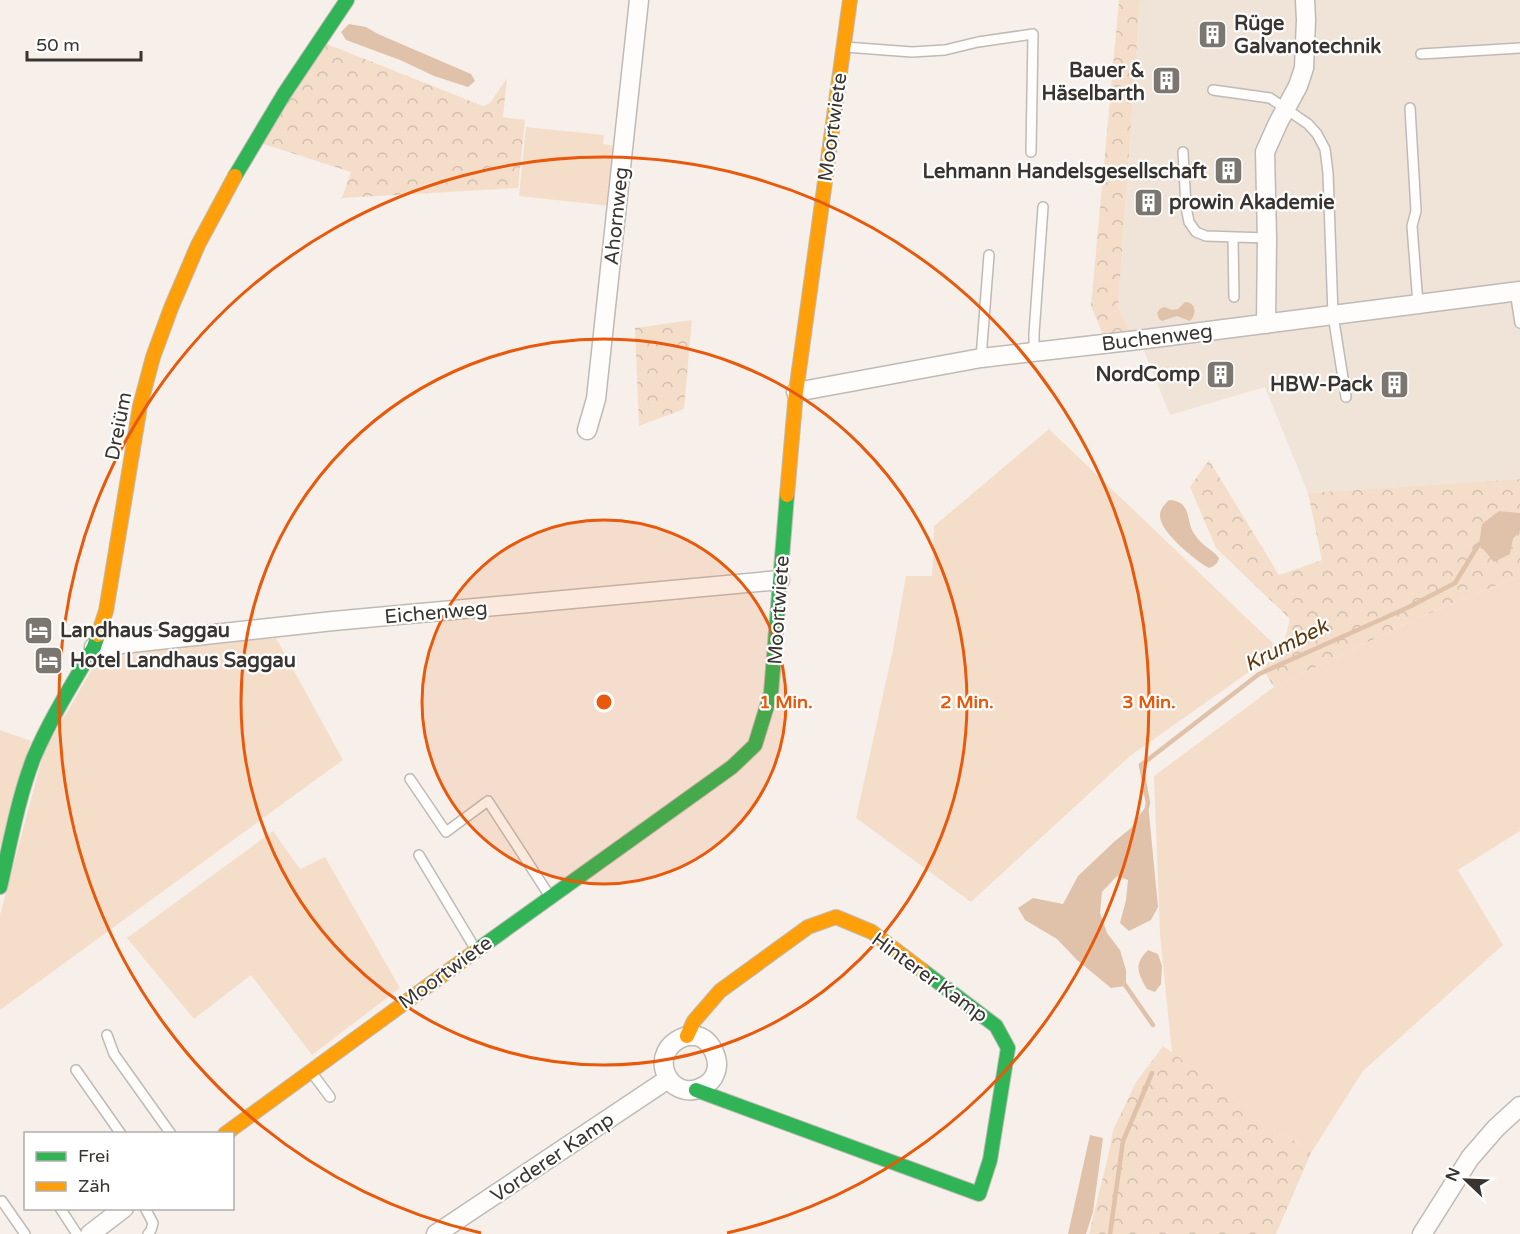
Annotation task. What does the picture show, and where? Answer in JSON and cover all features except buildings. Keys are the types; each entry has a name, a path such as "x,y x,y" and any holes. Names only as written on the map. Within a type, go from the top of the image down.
{"street":[{"name":"Dreiüm","path":"0,887 19,806 34,758 52,720 94,647 106,611 140,406 153,357 171,308 198,245 242,163 290,85 347,0"},
{"name":"Ahornweg","path":"587,430 596,399 639,0"},
{"name":"Moortwiete","path":"228,1132 732,766 755,745 771,693 796,392 850,0"},
{"path":"1266,324 1265,152 1298,86 1304,68 1305,0"},
{"name":"Buchenweg","path":"796,392 981,358 1517,291"},
{"name":"Eichenweg","path":"94,647 333,621 780,580"},
{"name":"Hinterer Kamp","path":"836,917 872,932 996,1026 1008,1048 990,1160 980,1194 696,1090 685,1090 674,1085 664,1071 664,1057 669,1046 687,1036 694,1021 720,991 808,927 836,917"},
{"path":"687,1036 698,1036 708,1043 717,1058 716,1073 709,1083 696,1090"},
{"name":"Vorderer Kamp","path":"436,1234 668,1079"},
{"path":"1422,1234 1470,1158 1496,1128 1520,1106"},
{"path":"90,1234 123,1210"}],"lane":[{"path":"842,47 912,52 945,50 978,42 1033,34 1031,152"},
{"path":"1421,54 1520,48"},
{"path":"1213,90 1270,98 1308,124 1317,134 1325,149 1329,185 1333,315 1346,397"},
{"path":"1410,108 1416,211 1412,226 1418,304"},
{"path":"1184,152 1186,207 1189,222 1196,232 1206,236 1267,238"},
{"path":"1034,352 1043,207"},
{"path":"1233,238 1234,297"},
{"path":"981,358 989,255"},
{"path":"1517,291 1520,323"},
{"path":"410,779 446,832 488,801 550,896"},
{"path":"419,855 476,950"},
{"path":"107,1035 114,1054 170,1132"},
{"path":"76,1070 120,1132"},
{"path":"310,1071 330,1097"},
{"path":"2,1201 24,1234"},
{"path":"61,1210 77,1234"},
{"path":"146,1210 153,1223 152,1230 148,1234"}],"shaded area":[{"path":"1140,0 1520,0 1520,479 1308,493 1265,387 1170,415 1142,346 1134,339 1118,307"},
{"path":"349,24 366,27 471,74 475,81 468,87 434,76 400,60 346,40 341,32"},
{"path":"1185,302 1191,304 1194,309 1194,315 1190,321 1177,316 1162,321 1159,319 1157,313 1160,309 1164,307 1172,310 1178,309"},
{"path":"1169,500 1177,501 1185,508 1195,535 1219,558 1214,566 1209,568 1196,559 1166,530 1160,514"},
{"path":"1499,511 1520,513 1520,531 1513,539 1510,554 1494,562 1479,544 1482,524"},
{"path":"1148,803 1158,907 1151,920 1129,931 1120,923 1128,880 1117,876 1102,892 1100,913 1107,933 1120,950 1126,970 1126,986 1111,988 1077,960 1057,939 1025,920 1018,908 1033,898 1063,904 1078,876 1131,828"},
{"path":"1148,950 1158,954 1162,966 1161,984 1155,992 1147,989 1138,968"},
{"path":"1090,1135 1103,1138 1093,1212 1086,1234 1068,1234"}],"green space":[{"path":"1119,0 1140,0 1118,307 1134,339 1106,342 1091,306"},
{"path":"312,38 483,106 490,103 507,78 503,117 525,120 518,188 342,198 351,172 254,141"},
{"path":"526,127 604,135 603,144 617,146 610,206 519,196"},
{"path":"692,320 684,409 639,426 635,328"},
{"path":"1049,429 1280,650 1130,756 971,902 856,818 893,649 906,576 932,576 934,526"},
{"path":"1209,460 1279,575 1322,560 1308,493 1520,479 1520,513 1499,511 1510,554 1513,539 1520,531 1520,577 1418,618 1274,687 1262,668 1282,650 1290,619 1216,548 1190,487"},
{"path":"1520,577 1520,831 1458,870 1503,945 1363,1071 1311,1153 1172,1053 1160,935 1154,776 1274,687 1418,618"},
{"path":"276,638 343,760 0,1010 0,915 44,751 101,654"},
{"path":"0,730 31,741 0,848"},
{"path":"273,831 300,869 325,857 400,988 312,1055 251,975 194,1019 127,938"},
{"path":"1163,1046 1311,1153 1276,1234 1089,1234 1113,1130 1136,1082"}],"waterway":[{"name":"Krumbek","path":"1147,807 1141,765 1259,674 1409,607 1455,583 1479,544"},
{"name":"Krumbek","path":"1123,982 1153,1025"},
{"name":"Krumbek","path":"1110,1234 1123,1141 1152,1073"}],"traffic: fast":[{"path":"235,176 284,94 347,0"},
{"path":"477,950 732,767 755,745 771,693 787,495"},
{"path":"0,887 19,805 34,757 54,715 94,647 98,635"},
{"path":"696,1090 979,1194 990,1160 1008,1048 996,1026 922,970"}],"traffic: slow":[{"path":"787,495 796,392 850,0"},
{"path":"98,635 106,611 140,406 153,357 198,245 235,176"},
{"path":"687,1036 694,1021 720,991 808,927 836,917 872,932 922,970"},
{"path":"228,1132 477,950"}],"place":[{"name":"Rüge Galvanotechnik","path":"1213,34"},
{"name":"Bauer & Häselbarth","path":"1166,81"},
{"name":"Lehmann Handelsgesellschaft","path":"1228,171"},
{"name":"prowin Akademie","path":"1148,202"},
{"name":"NordComp","path":"1221,374"},
{"name":"HBW-Pack","path":"1394,384"},
{"name":"Landhaus Saggau","path":"39,630"},
{"name":"Hotel Landhaus Saggau","path":"49,660"}]}
